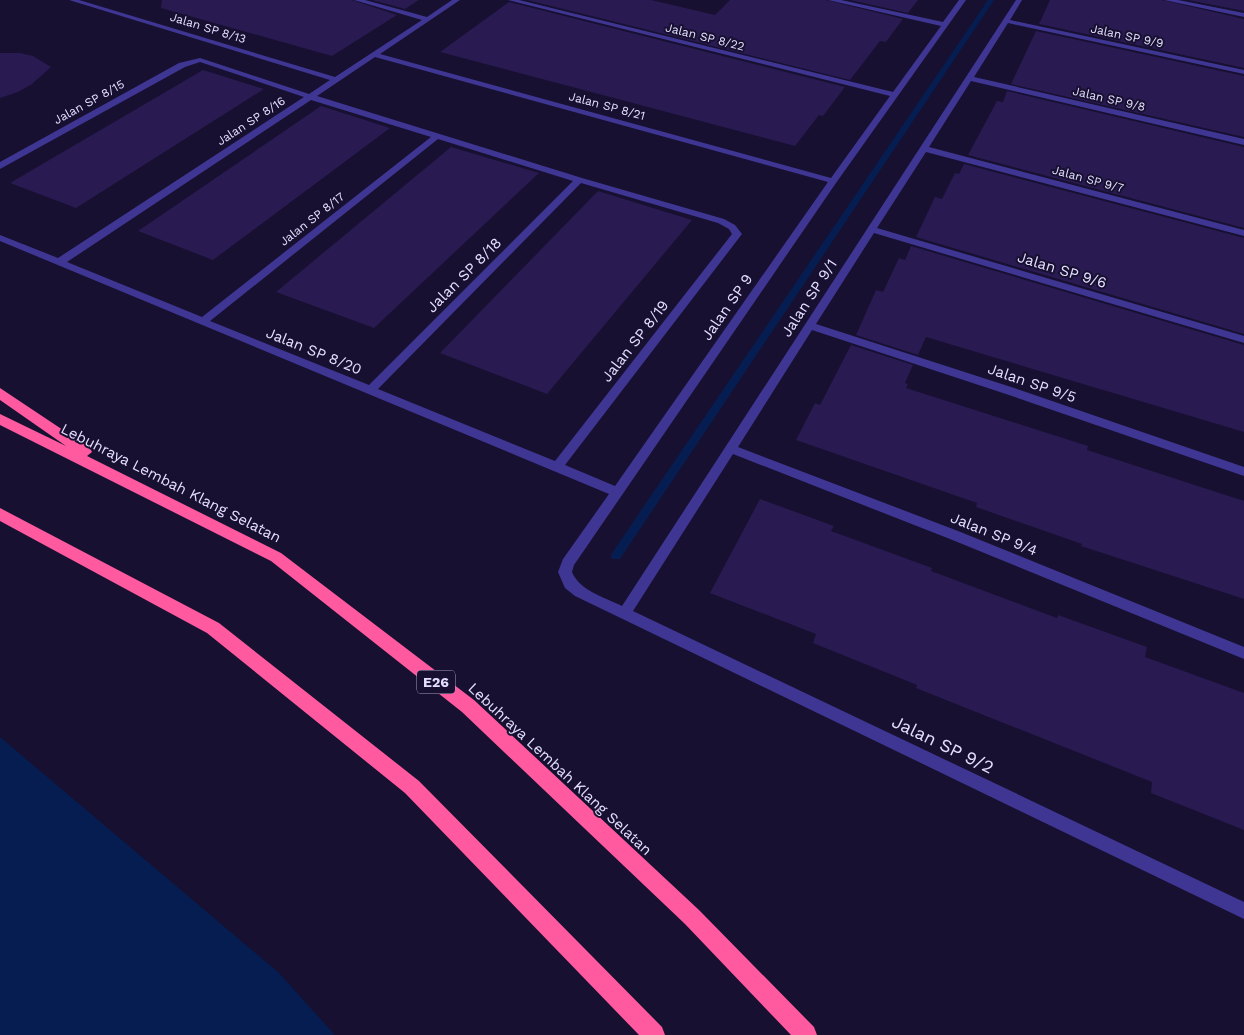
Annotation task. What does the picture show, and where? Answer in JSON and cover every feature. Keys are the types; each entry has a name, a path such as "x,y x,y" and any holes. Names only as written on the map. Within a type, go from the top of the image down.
{"highway":[{"path":"0,393 123,479"},
{"name":"Lebuhraya Lembah Klang Selatan","path":"0,419 276,556 468,706 692,917 806,1035"},
{"path":"0,514 213,628 412,787 654,1035"}],"street":[{"name":"Jalan SP 8/13","path":"72,0 338,80"},
{"path":"357,0 428,19"},
{"name":"Jalan SP 8/16","path":"58,262 338,80 457,0"},
{"name":"Jalan SP 8/22","path":"511,0 894,95"},
{"path":"831,0 944,25"},
{"name":"Jalan SP 9","path":"625,612 580,592 570,584 565,572 568,563 833,181 962,0"},
{"name":"Jalan SP 9/1","path":"625,612 729,448 1020,0"},
{"path":"1167,0 1244,15"},
{"name":"Jalan SP 9/9","path":"1006,21 1244,72"},
{"name":"Jalan SP 8/21","path":"376,55 833,181"},
{"name":"Jalan SP 8/15","path":"0,166 191,61 204,60 311,97"},
{"name":"Jalan SP 9/8","path":"969,78 1244,142"},
{"path":"311,97 579,180"},
{"name":"Jalan SP 8/17","path":"202,322 437,136"},
{"name":"Jalan SP 9/7","path":"925,149 1244,233"},
{"name":"Jalan SP 8/19","path":"557,467 737,234 732,227 721,221 579,180"},
{"name":"Jalan SP 8/18","path":"371,390 579,180"},
{"name":"Jalan SP 9/6","path":"872,229 1244,340"},
{"name":"Jalan SP 8/20","path":"0,238 618,492"},
{"name":"Jalan SP 9/5","path":"809,325 1016,393 1244,472"},
{"name":"Jalan SP 9/4","path":"729,448 954,535 1244,653"},
{"name":"Jalan SP 9/2","path":"625,612 1244,910"}],"water":[{"path":"0,737 278,972 335,1035 0,1035"}],"building":[{"path":"162,0 352,0 397,15 332,56 161,8"},
{"path":"372,0 419,0 405,9"},
{"path":"527,0 651,0 715,15 730,0 826,0 903,19 886,42 880,41 850,80"},
{"path":"850,0 918,0 908,13"},
{"path":"1050,0 1162,0 1244,19 1244,68 1039,24"},
{"path":"1188,0 1244,0 1244,11"},
{"path":"509,2 845,87 823,116 819,115 795,146 440,52"},
{"path":"1036,31 1244,76 1244,137 1011,84"},
{"path":"0,53 20,53 33,56 51,67 32,84 18,92 0,98"},
{"path":"203,70 264,89 76,208 10,183"},
{"path":"1007,91 1244,147 1244,228 968,155 997,101 1003,102"},
{"path":"321,106 390,128 213,260 138,231"},
{"path":"451,147 539,173 374,328 276,292"},
{"path":"964,164 1244,238 1244,334 916,237 935,197 942,199 955,173 959,174"},
{"path":"598,191 692,220 547,394 440,353"},
{"path":"911,246 1244,345 1244,432 926,337 918,355 856,335 876,290 883,292 899,258 905,260"},
{"path":"851,345 913,365 905,383 908,384 906,388 1088,446 1087,450 1244,501 1244,599 1081,546 1082,544 976,507 977,503 796,440 815,403 820,405"},
{"path":"760,499 834,526 831,531 932,568 931,571 1057,618 1058,615 1147,647 1145,657 1244,693 1244,830 1151,793 1152,782 916,688 917,685 813,643 816,634 710,593"}],"waterway":[{"path":"616,556 991,0"}]}
